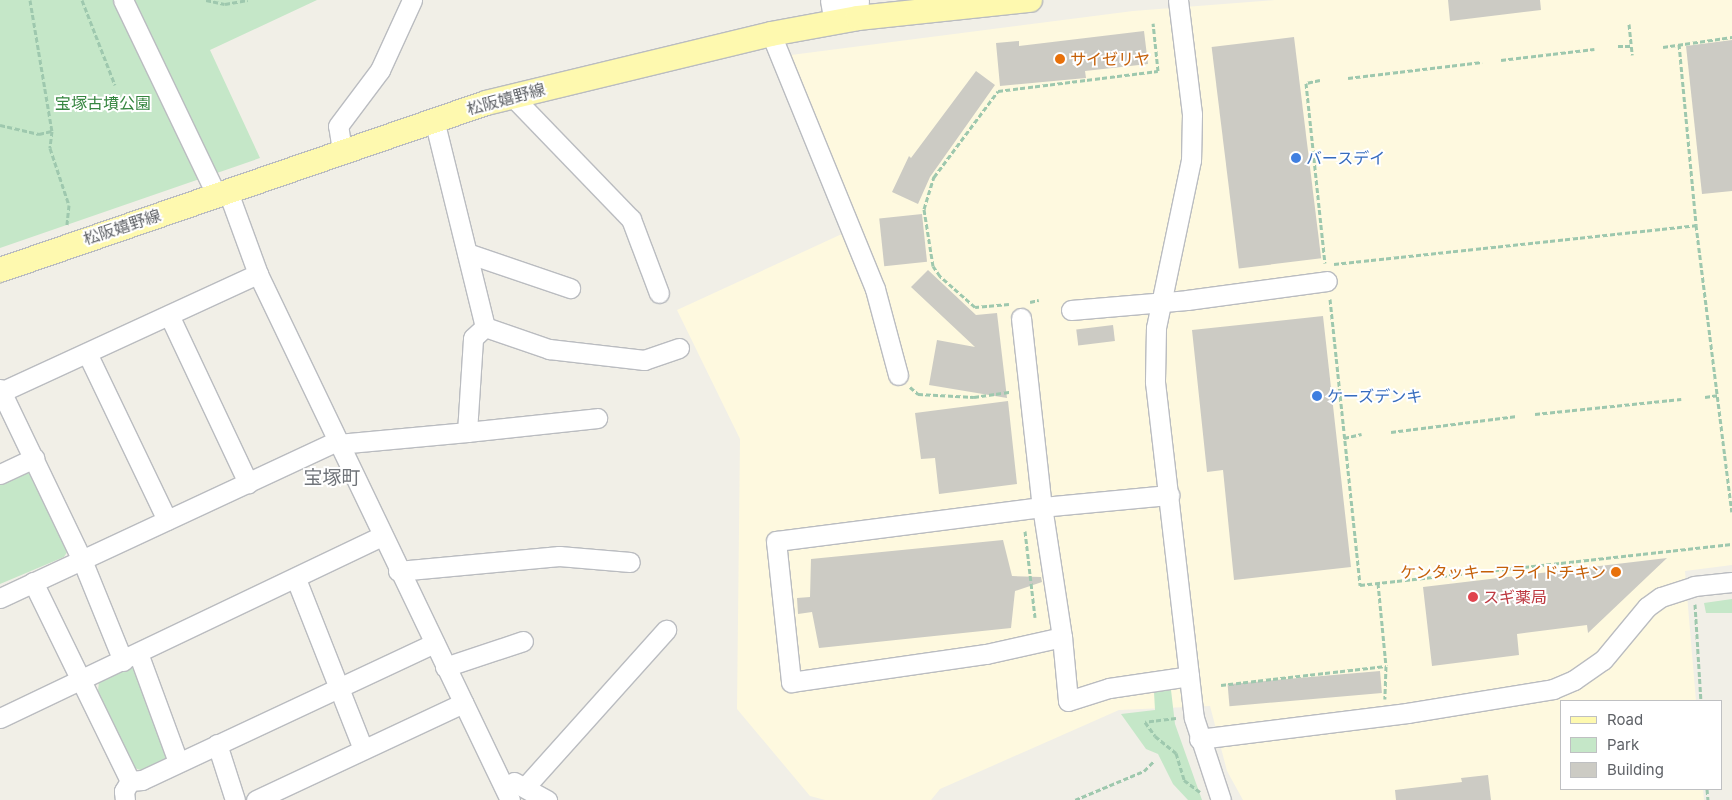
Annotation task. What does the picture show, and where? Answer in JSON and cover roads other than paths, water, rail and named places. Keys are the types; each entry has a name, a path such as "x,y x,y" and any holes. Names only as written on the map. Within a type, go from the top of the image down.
{"main road":[{"name":"松阪嬉野線","path":"0,270 222,194 342,150 434,119 513,96 771,34 845,10 1030,0"}],"street":[{"path":"123,0 222,194 381,536 510,800"},
{"path":"342,150 338,126 380,70 412,0"},
{"path":"1178,0 1192,114 1191,160 1156,328 1155,382 1189,676 1199,739 1213,797"},
{"path":"771,34 875,289 898,375"},
{"path":"513,96 631,220 659,293"},
{"path":"434,119 485,326"},
{"path":"467,253 570,288"},
{"path":"1071,310 1162,300 1326,273"},
{"path":"178,762 130,657 1,391 258,274"},
{"path":"1017,308 1042,507 1062,637 1068,701 1109,688 1189,676"},
{"path":"168,315 248,483"},
{"path":"485,326 549,349 644,360 679,348"},
{"path":"467,432 473,338 485,326"},
{"path":"87,352 167,520"},
{"path":"0,598 337,442 467,432 597,418"},
{"path":"0,474 34,458"},
{"path":"1062,637 986,654 791,682 776,541 1042,507 1169,494"},
{"path":"0,718 296,579 381,536"},
{"path":"398,571 559,556 630,562"},
{"path":"296,579 364,749"},
{"path":"33,582 130,781"},
{"path":"1199,739 1407,714 1553,689 1574,680 1603,660 1646,607 1674,591 1694,586 1732,582"},
{"path":"526,786 666,630"},
{"path":"445,667 523,641"},
{"path":"130,781 142,780 434,643"},
{"path":"256,800 463,704"},
{"path":"217,744 235,800"},
{"path":"497,775 526,786 547,800"},
{"path":"124,800 124,791 130,781"}],"place":[{"name":"サイゼリヤ","path":"1060,59"},
{"name":"バースデイ","path":"1296,158"},
{"name":"ケーズデンキ","path":"1317,396"},
{"name":"ケンタッキーフライドチキン","path":"1616,572"},
{"name":"スギ薬局","path":"1473,597"}],"district":[{"name":"宝塚町","path":"332,478"}],"park label":[{"name":"宝塚古墳公園","path":"103,103"}]}
